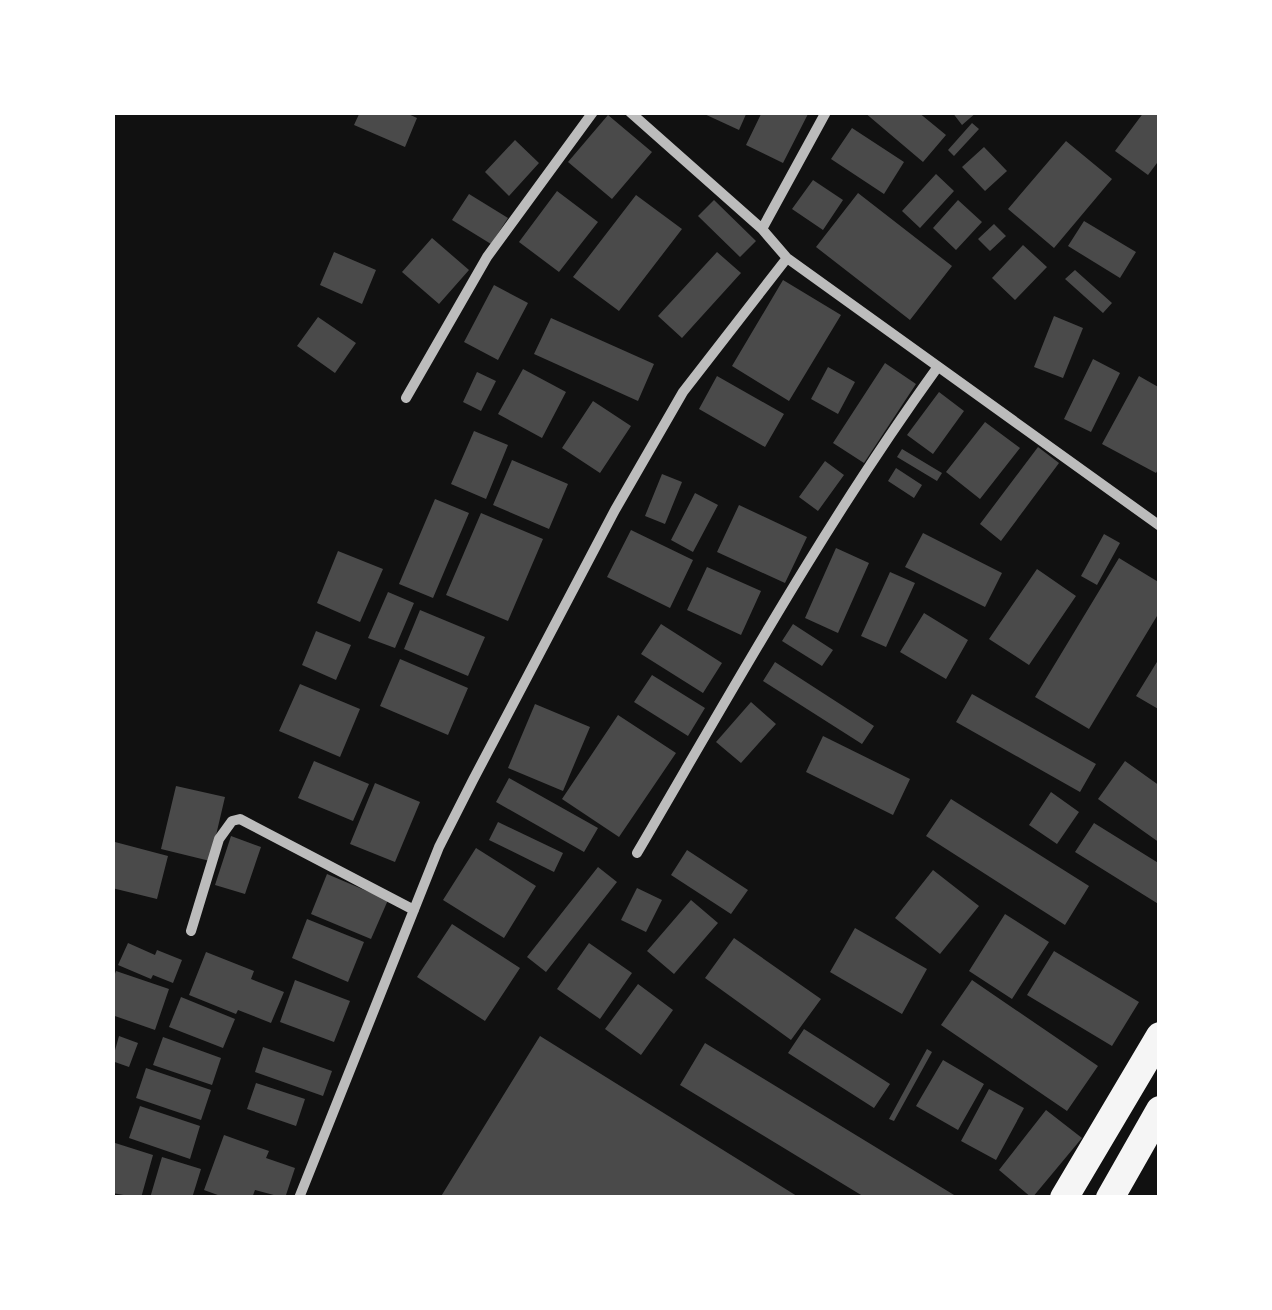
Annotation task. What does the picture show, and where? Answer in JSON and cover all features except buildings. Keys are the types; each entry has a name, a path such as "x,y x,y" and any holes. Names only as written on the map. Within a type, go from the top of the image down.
{"highway":[{"path":"1064,1198 1160,1036"},
{"path":"1110,1198 1160,1110"}],"street":[{"path":"406,398 487,257 593,112"},
{"path":"630,112 762,229 787,258 1160,526"},
{"path":"762,229 826,112"},
{"path":"299,1198 439,847 473,780 650,447 714,349 787,258"},
{"path":"637,853 778,608 889,435 937,368"},
{"path":"192,931 219,839 232,820 240,819 414,910"}]}
